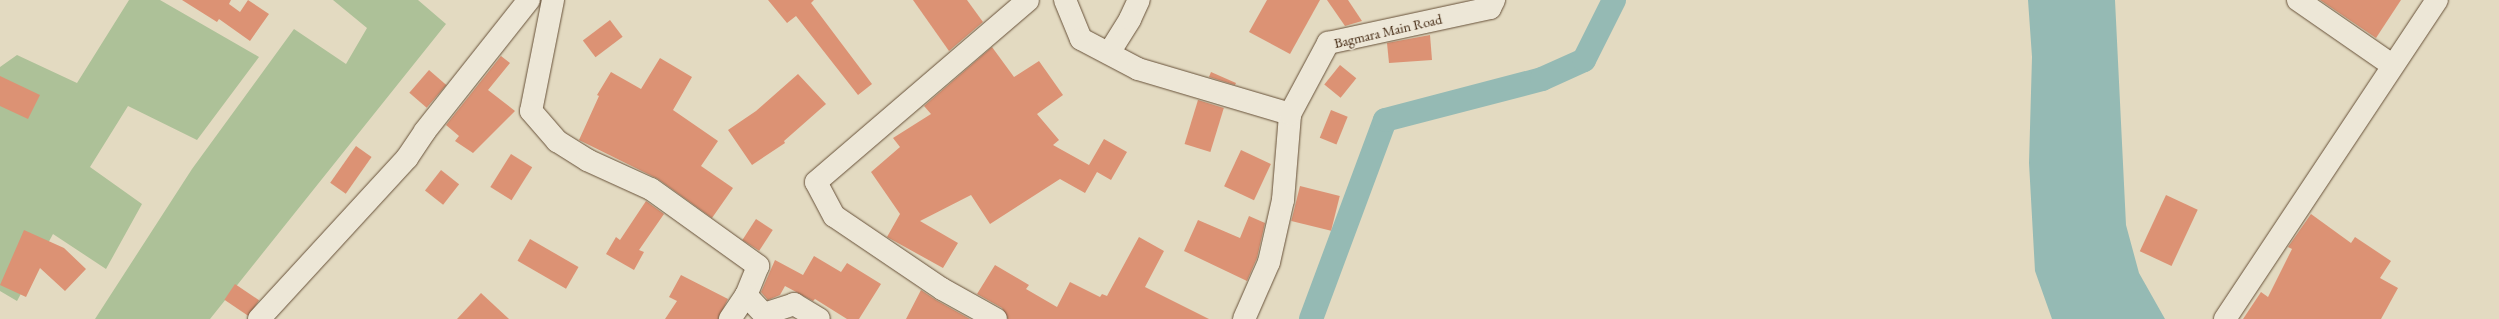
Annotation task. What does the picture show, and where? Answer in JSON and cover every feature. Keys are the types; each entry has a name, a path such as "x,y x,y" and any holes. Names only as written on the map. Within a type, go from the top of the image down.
{"street":[{"path":"259,319 407,158 425,131 529,0"},
{"path":"554,0 531,111 557,141 587,160 651,189 758,266 746,295 730,319"},
{"path":"996,319 942,289 834,216 816,182 1028,0"},
{"path":"1065,0 1081,39 1138,69 1290,114"},
{"path":"1108,53 1130,19 1139,0"},
{"name":"Bagmara Main Road","path":"1244,319 1269,262 1283,200 1290,114 1328,43 1490,8 1494,0"},
{"path":"2298,0 2392,65"},
{"path":"2225,319 2392,65 2437,0"},
{"path":"746,295 764,314 794,304 819,319"}],"green space":[{"path":"129,0 160,0 259,57 197,140 128,106 90,167 142,204 106,269 53,234 17,301 0,291 0,67 17,55 77,83"},
{"path":"333,0 418,0 446,24 210,319 95,319 192,169 294,29 346,64 367,28"}],"water":[{"path":"2028,0 2115,0 2126,225 2139,273 2165,319 2052,319 2035,271 2029,163 2032,57"}],"building":[{"path":"182,0 231,0 229,4 240,12 248,0 269,14 250,41 219,19 217,22"},
{"path":"768,0 814,0 811,3 872,84 858,95 796,16 787,23"},
{"path":"913,0 967,0 983,22 949,51"},
{"path":"1267,0 1320,0 1290,54 1249,32"},
{"path":"1327,0 1348,0 1362,21 1345,26"},
{"path":"2320,0 2401,0 2376,38"},
{"path":"610,20 623,37 595,57 583,40"},
{"path":"1430,35 1432,60 1389,63 1387,43"},
{"path":"992,47 1014,77 1039,61 1063,95 1037,114 1059,140 1053,145 1089,165 1104,139 1127,152 1111,180 1097,172 1085,193 1060,179 990,224 971,195 920,221 958,243 943,268 887,237 900,214 871,172 900,147 893,138 931,114 924,106"},
{"path":"501,56 510,63 488,90 515,111 473,153 455,141 459,136 446,125"},
{"path":"660,58 692,77 673,110 718,141 701,166 733,188 712,218 658,179 579,140 599,96 597,95 611,72 641,89"},
{"path":"1340,65 1356,78 1341,98 1324,84"},
{"path":"429,70 446,85 427,108 409,93"},
{"path":"1211,72 1236,83 1235,85 1209,77"},
{"path":"798,74 826,104 784,141 785,143 752,165 728,130 756,111"},
{"path":"0,76 40,95 28,119 0,106"},
{"path":"1198,100 1224,108 1210,152 1185,144"},
{"path":"1331,110 1348,117 1336,145 1320,138"},
{"path":"356,146 372,157 346,194 330,183"},
{"path":"1241,150 1271,164 1254,200 1224,186"},
{"path":"511,154 532,167 512,200 490,187"},
{"path":"441,170 459,184 443,205 425,190"},
{"path":"1300,186 1340,196 1331,231 1291,221"},
{"path":"2166,195 2198,210 2172,266 2140,251"},
{"path":"646,201 664,214 639,250 644,252 634,270 606,254 616,237 620,240"},
{"path":"2311,214 2351,243 2355,237 2391,261 2380,278 2398,288 2381,319 2243,319 2261,292 2268,297 2292,249 2288,247"},
{"path":"1249,216 1265,223 1257,258 1247,281 1184,251 1198,220 1240,238"},
{"path":"756,219 773,230 759,251 742,240"},
{"path":"24,230 64,248 86,269 65,291 40,268 26,297 0,285"},
{"path":"1139,237 1164,251 1145,287 1209,319 1008,319 1002,308 977,294 995,265 1029,285 1026,289 1057,307 1070,282 1100,297 1102,294 1107,296"},
{"path":"530,239 578,267 566,289 518,261"},
{"path":"814,256 841,272 847,263 881,284 859,319 847,319 815,299 813,301 785,286 780,295 768,300 761,292 775,260 803,275"},
{"path":"681,275 728,299 718,319 665,319 677,301 669,297"},
{"path":"235,284 259,300 248,316 224,300"},
{"path":"921,290 936,300 970,319 906,319"},
{"path":"481,293 509,319 457,319"}],"waterway":[{"path":"1311,319 1385,120 1542,79 1584,60 1614,0"}]}
